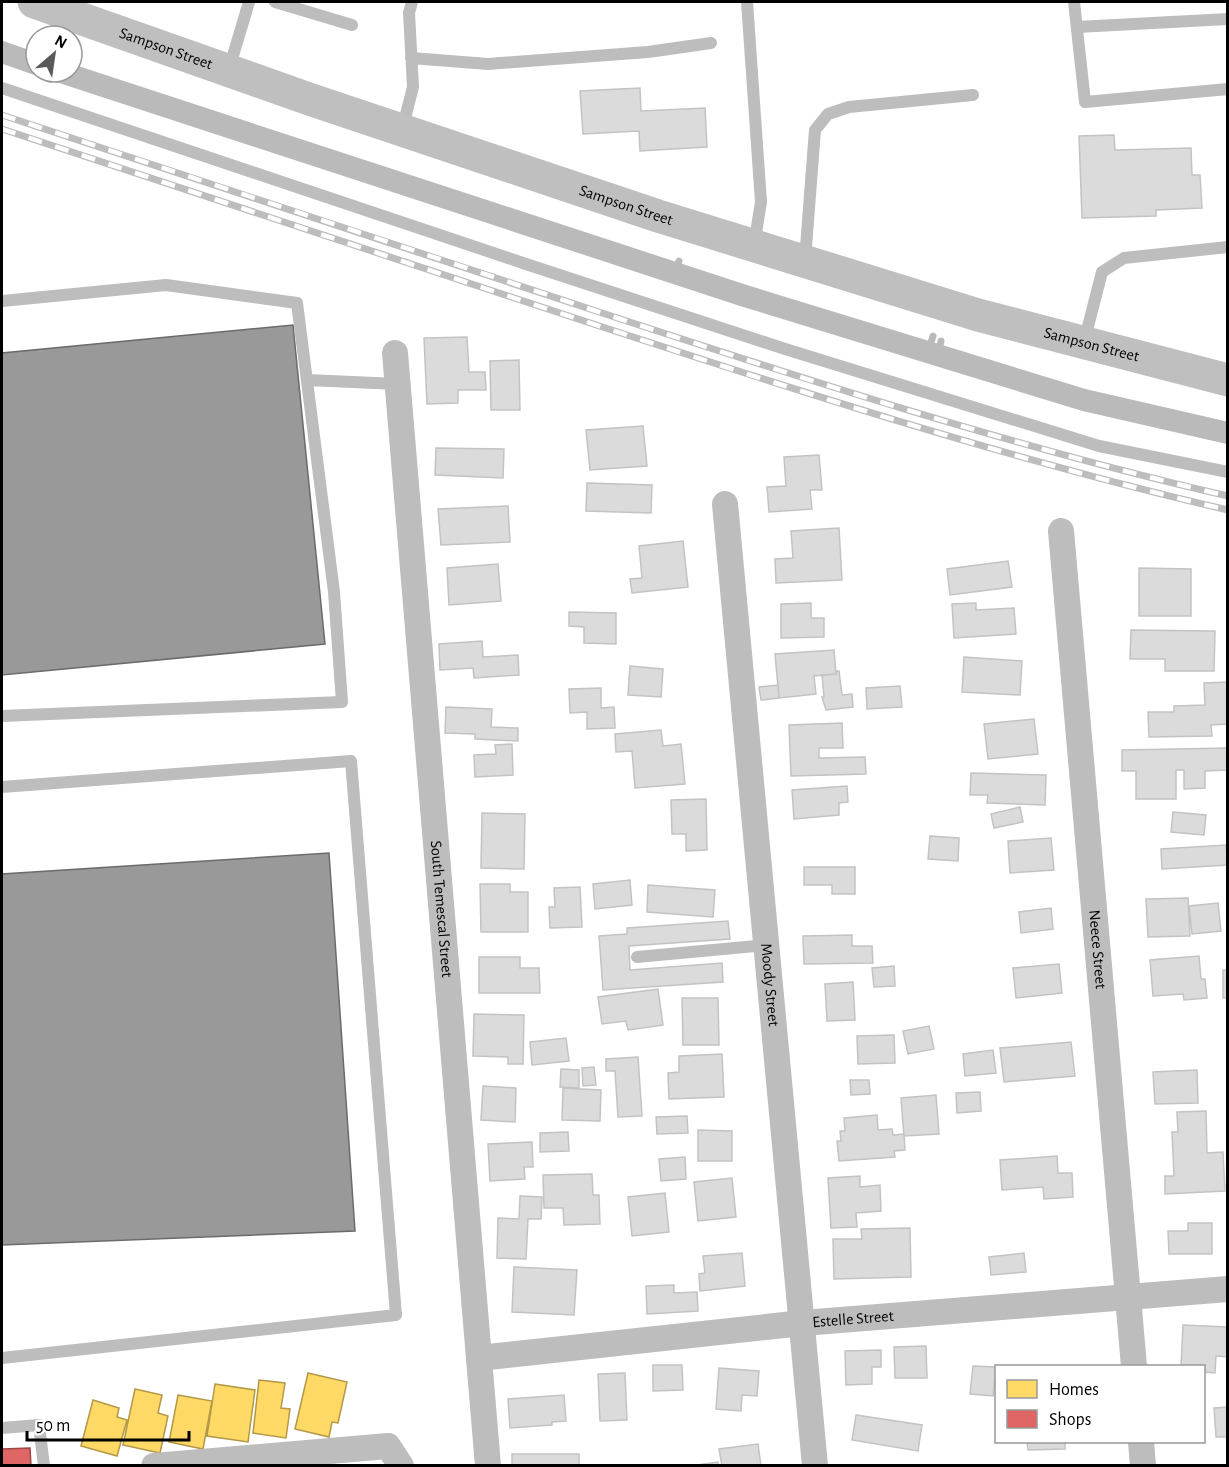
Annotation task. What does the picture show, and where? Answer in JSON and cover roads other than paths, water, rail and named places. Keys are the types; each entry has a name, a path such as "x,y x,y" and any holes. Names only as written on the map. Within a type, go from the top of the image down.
{"street":[{"name":"Sampson Street","path":"44,3 228,71 647,213 978,315 1227,380"},
{"name":"South Temescal Street","path":"395,353 488,1466"},
{"name":"Moody Street","path":"725,504 815,1466"},
{"name":"Neece Street","path":"1061,531 1134,1365"},
{"name":"Estelle Street","path":"479,1358 803,1323 1227,1289"},
{"path":"1141,1443 1143,1466"},
{"path":"154,1466 388,1446 401,1466"}],"lane":[{"path":"228,71 249,2"},
{"path":"275,2 352,26"},
{"path":"402,130 413,87 409,13 412,2"},
{"path":"747,2 760,202 754,246"},
{"path":"1074,2 1085,102 1227,88"},
{"path":"1077,27 1227,19"},
{"path":"411,58 488,64 648,52 711,43"},
{"path":"2,88 782,348 1099,446 1227,472"},
{"path":"805,261 815,130 828,114 849,107 973,95"},
{"path":"1084,342 1102,272 1124,258 1227,247"},
{"path":"2,301 166,285 297,303 334,592 342,702 2,716"},
{"path":"307,380 398,384"},
{"path":"2,787 351,761 396,1315 2,1358"},
{"path":"637,957 767,945"},
{"path":"2,1428 39,1425 44,1466"}],"waterway":[{"path":"2,52 24,60"},
{"path":"84,80 745,296 1084,400 1228,433"},
{"path":"675,273 679,261"},
{"path":"928,352 933,336"},
{"path":"938,355 941,341"}],"railway":[{"path":"2,115 596,311 910,411 1068,456 1228,496"},
{"path":"2,129 819,397 982,446 1228,510"}]}
